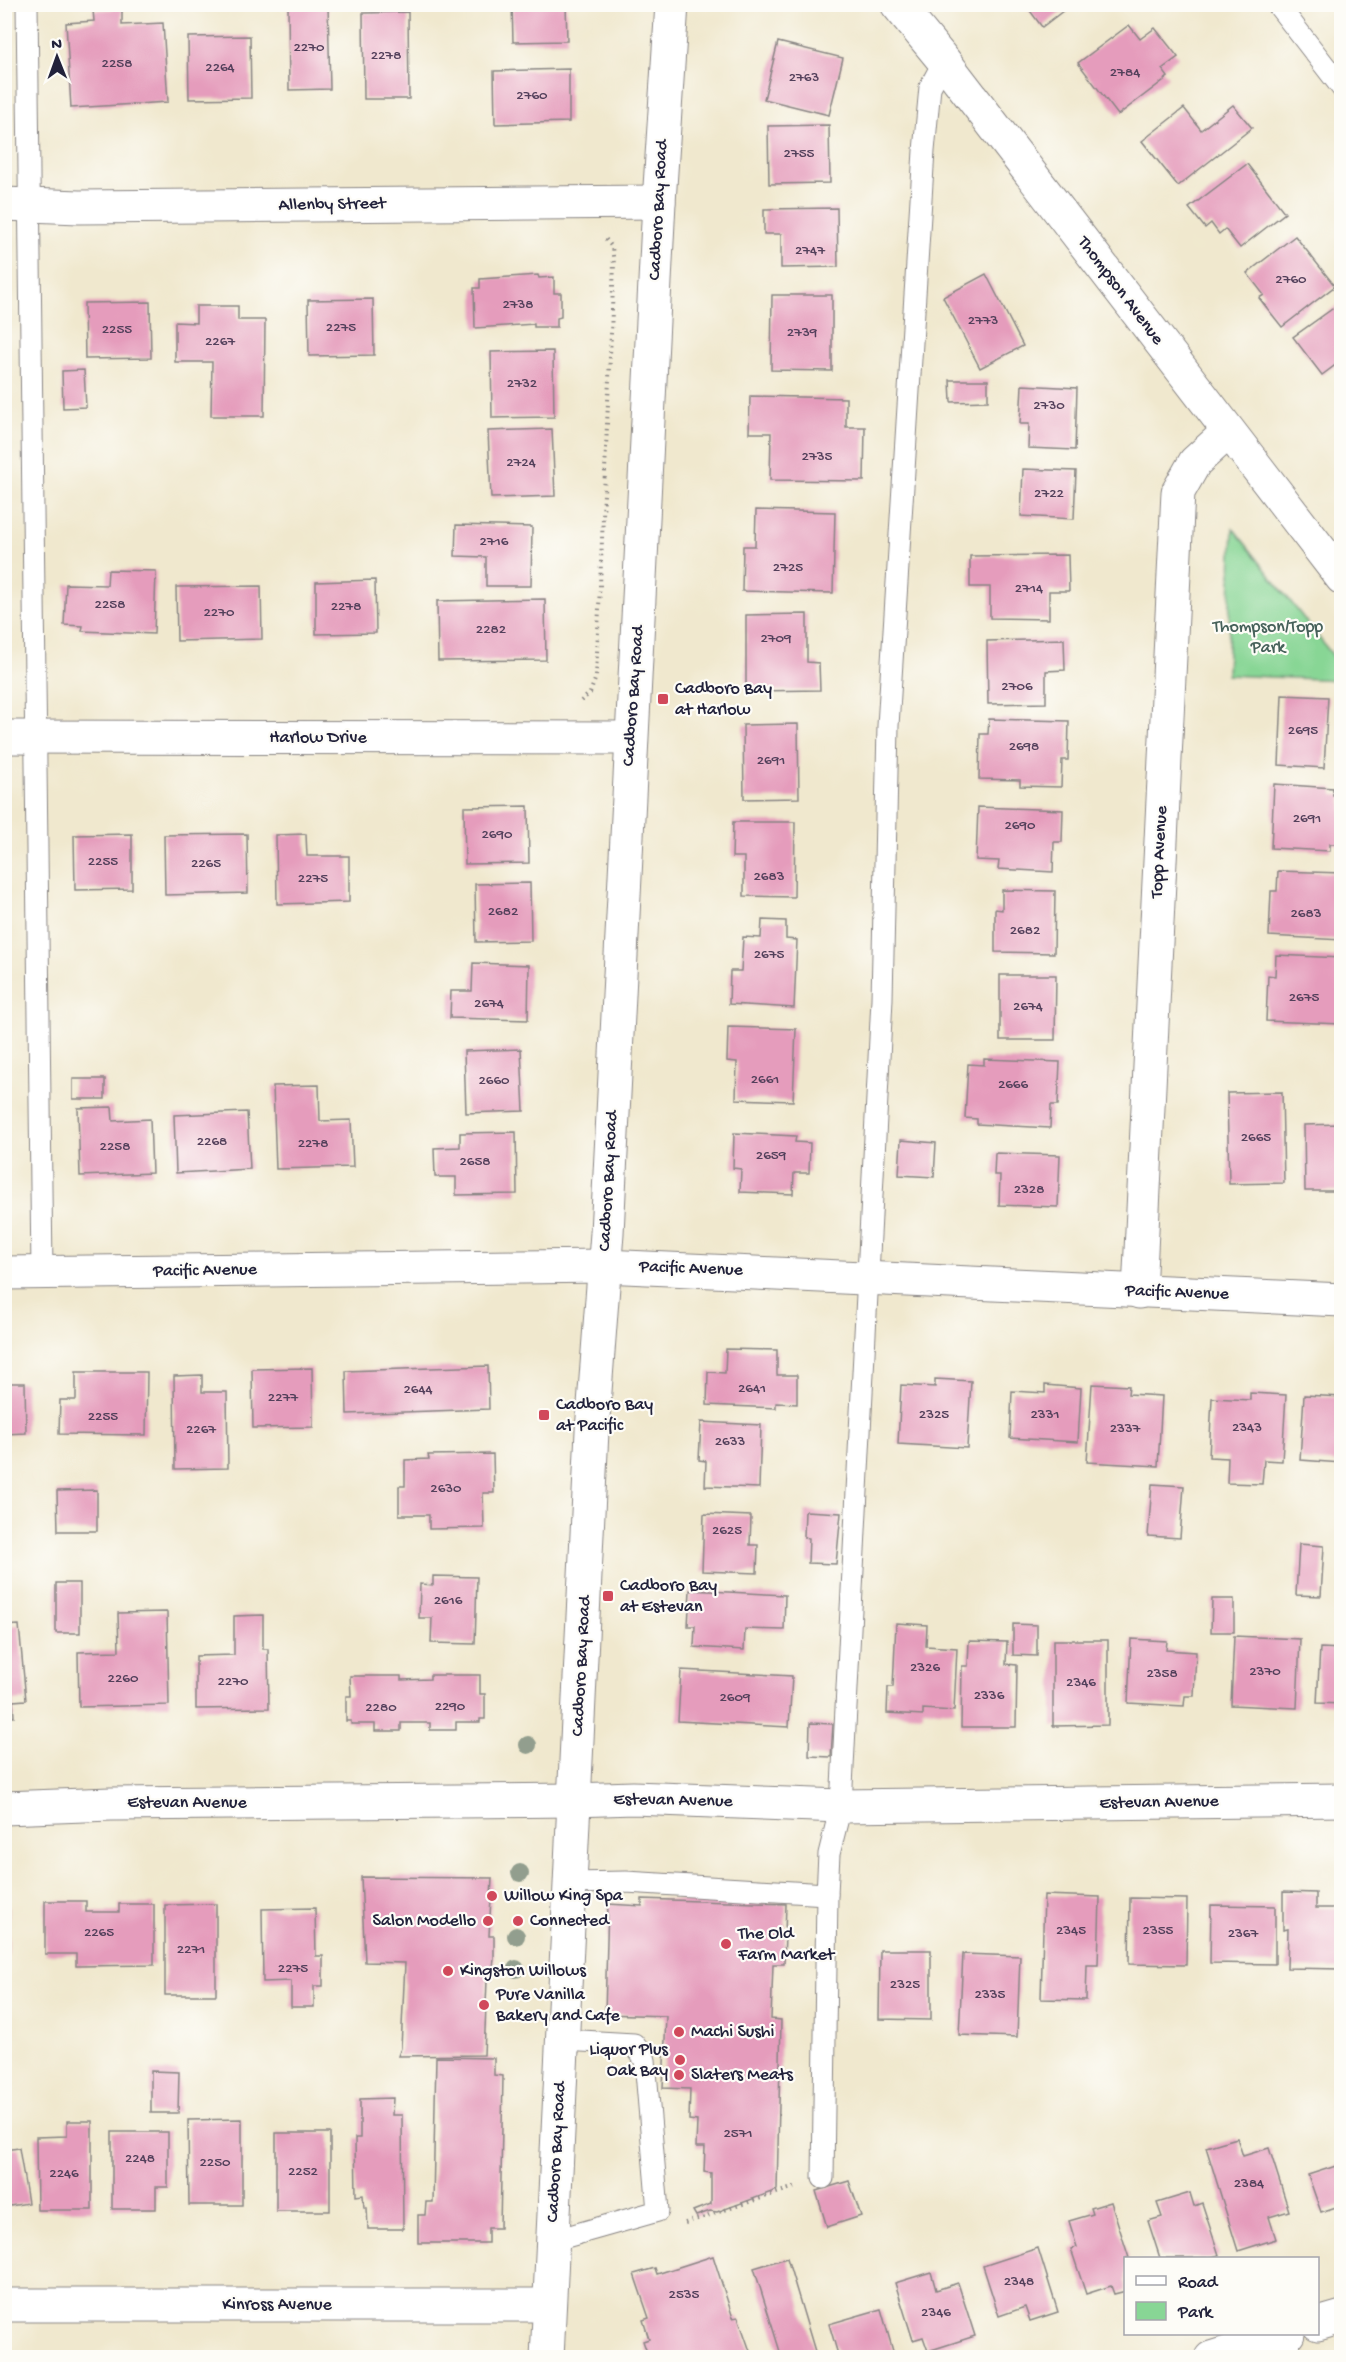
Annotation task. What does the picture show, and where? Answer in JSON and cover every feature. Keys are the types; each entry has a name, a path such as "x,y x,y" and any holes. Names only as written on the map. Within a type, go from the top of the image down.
{"street":[{"name":"Cadboro Bay Road","path":"547,2358 572,1883 592,1431 604,1266 659,202 672,4"},
{"name":"Thompson Avenue","path":"897,4 944,61 1341,578"},
{"name":"Allenby Street","path":"18,205 659,202"},
{"name":"Topp Avenue","path":"1139,1292 1178,492 1195,462 1228,432"},
{"name":"Harlow Drive","path":"4,737 631,738"},
{"name":"Pacific Avenue","path":"4,1273 604,1266 866,1276 1139,1292 1341,1300"},
{"name":"Estevan Avenue","path":"4,1808 111,1804 633,1798 841,1806 1341,1800"},
{"name":"Kinross Avenue","path":"4,2305 549,2305"},
{"path":"1319,2323 1341,2317"},
{"path":"1211,2358 1285,2335"}],"lane":[{"path":"27,4 18,205 38,737 42,1272"},
{"path":"1277,4 1341,88"},
{"path":"823,2178 827,1894 829,1854 841,1806 862,1424 866,1276 882,999 888,726 924,151 930,87 944,61"},
{"path":"572,1883 626,1882 827,1894"},
{"path":"552,2241 658,2211 645,2060 634,2044 564,2040"}],"path":[{"path":"576,705 590,693 596,676 614,264 612,248 602,235"},
{"path":"677,2226 823,2178"}],"green space":[{"name":"Thompson/Topp Park","path":"1233,528 1341,666 1341,680 1227,675"}],"building":[{"path":"512,4 566,4 567,41 513,42"},
{"path":"1025,4 1072,4 1042,27"},
{"path":"328,5 330,89 289,90 288,6"},
{"path":"122,9 122,25 163,23 168,102 71,108 66,23 94,21 93,10"},
{"path":"408,12 409,99 364,99 363,13"},
{"path":"1129,25 1140,39 1155,28 1178,57 1162,69 1168,77 1118,115 1078,63"},
{"path":"250,36 251,98 189,99 188,37"},
{"path":"778,42 843,58 829,115 764,99"},
{"path":"569,69 569,122 495,124 494,71"},
{"path":"1233,105 1252,128 1178,186 1142,141 1184,108 1201,130"},
{"path":"829,125 830,183 769,184 768,126"},
{"path":"1247,164 1285,213 1240,248 1225,229 1219,234 1211,223 1205,228 1189,208"},
{"path":"837,208 838,267 781,268 781,234 764,234 764,209"},
{"path":"1295,236 1335,286 1282,327 1259,298 1264,295 1247,273"},
{"path":"986,274 1023,346 980,368 943,297"},
{"path":"538,275 539,278 554,277 554,293 561,293 561,317 557,318 557,327 534,327 534,324 475,328 474,288 480,288 480,279"},
{"path":"772,295 832,295 832,371 771,370"},
{"path":"373,299 374,355 309,356 308,300"},
{"path":"150,302 151,358 85,359 84,303"},
{"path":"1342,302 1342,360 1322,375 1293,337"},
{"path":"196,306 238,306 238,320 265,320 264,416 211,416 212,362 175,362 175,322 196,323"},
{"path":"553,351 554,417 492,418 491,352"},
{"path":"84,370 86,407 63,408 62,371"},
{"path":"950,380 988,380 988,401 951,402"},
{"path":"1022,385 1077,388 1075,450 1028,448 1029,424 1020,424"},
{"path":"750,396 846,398 846,427 865,427 864,481 770,480 771,433 749,433"},
{"path":"552,429 555,496 491,498 488,431"},
{"path":"1023,469 1076,471 1074,519 1021,516"},
{"path":"756,510 835,512 833,593 742,591 743,546 755,546"},
{"path":"456,525 532,527 531,586 486,586 486,557 455,556"},
{"path":"1068,555 1069,591 1049,591 1049,619 990,618 990,587 970,587 970,556"},
{"path":"108,570 156,571 154,634 82,631 83,626 64,625 66,584 107,585"},
{"path":"375,580 376,633 316,634 316,582"},
{"path":"261,586 262,639 177,641 176,587"},
{"path":"545,599 546,660 438,661 437,601"},
{"path":"807,614 807,662 819,663 820,690 746,691 746,615"},
{"path":"1064,639 1065,670 1046,671 1046,703 988,704 987,641"},
{"path":"1282,695 1328,697 1324,768 1279,765"},
{"path":"989,719 1069,721 1068,760 1062,760 1061,787 1020,786 1020,780 979,779 980,734 988,734"},
{"path":"798,724 799,798 744,799 743,725"},
{"path":"1274,784 1333,788 1333,795 1342,795 1342,844 1330,844 1330,851 1271,848"},
{"path":"528,806 529,863 465,864 464,807"},
{"path":"978,807 1063,810 1062,842 1054,842 1053,872 998,869 999,861 976,860"},
{"path":"733,822 795,822 794,897 744,896 744,857 732,857"},
{"path":"132,834 132,889 75,890 74,835"},
{"path":"247,834 248,893 165,895 164,835"},
{"path":"306,834 307,856 349,856 349,902 277,904 276,835"},
{"path":"1278,871 1342,873 1342,940 1269,936 1271,891 1277,891"},
{"path":"530,883 531,941 476,942 475,884"},
{"path":"1002,890 1055,891 1054,953 995,952 995,909 1002,910"},
{"path":"762,920 786,921 786,939 797,940 794,1008 729,1004 730,971 741,971 743,937 761,938"},
{"path":"1276,955 1342,958 1342,1024 1266,1021 1268,975 1275,976"},
{"path":"473,963 529,965 528,1020 450,1018 451,991 472,991"},
{"path":"1000,975 1056,975 1055,1040 1000,1040"},
{"path":"728,1027 796,1029 793,1101 736,1099 737,1062 727,1061"},
{"path":"521,1049 524,1111 466,1113 464,1051"},
{"path":"984,1059 1060,1062 1058,1105 1051,1105 1050,1128 977,1124 977,1119 965,1118 968,1064 984,1065"},
{"path":"73,1079 105,1079 105,1099 73,1099"},
{"path":"319,1085 320,1121 351,1120 353,1167 276,1169 273,1086"},
{"path":"1282,1092 1284,1183 1229,1184 1227,1093"},
{"path":"112,1107 113,1121 150,1119 152,1173 80,1176 78,1108"},
{"path":"247,1112 250,1169 176,1173 174,1115"},
{"path":"1342,1124 1342,1191 1305,1191 1304,1125"},
{"path":"516,1132 517,1194 456,1195 456,1177 435,1177 434,1148 460,1147 460,1133"},
{"path":"734,1133 796,1136 795,1142 810,1143 809,1173 794,1173 793,1194 740,1192 741,1169 733,1168"},
{"path":"901,1140 936,1143 934,1177 899,1175"},
{"path":"995,1153 1060,1155 1058,1207 999,1205 1000,1175 994,1175"},
{"path":"726,1349 777,1350 777,1375 797,1375 797,1404 776,1403 776,1408 707,1405 708,1372 725,1373"},
{"path":"488,1366 489,1409 347,1414 346,1371"},
{"path":"312,1368 313,1427 253,1428 252,1369"},
{"path":"76,1372 147,1372 146,1435 59,1434 60,1400 76,1400"},
{"path":"202,1375 202,1392 227,1392 228,1468 175,1469 174,1376"},
{"path":"935,1379 971,1381 967,1448 898,1444 901,1385 935,1387"},
{"path":"4,1383 25,1383 26,1433 4,1434"},
{"path":"1092,1384 1129,1386 1128,1394 1162,1396 1158,1466 1087,1462"},
{"path":"1045,1385 1081,1388 1078,1442 1010,1438 1012,1391 1045,1393"},
{"path":"1250,1393 1286,1395 1282,1461 1264,1460 1262,1484 1227,1483 1228,1458 1209,1457 1212,1398 1250,1400"},
{"path":"1304,1395 1342,1397 1342,1463 1300,1460"},
{"path":"701,1422 761,1425 759,1488 705,1486 706,1461 699,1460"},
{"path":"493,1454 494,1493 483,1493 484,1528 429,1529 429,1515 399,1515 399,1486 405,1486 405,1460 429,1459 428,1455"},
{"path":"1152,1484 1184,1486 1180,1538 1148,1536"},
{"path":"97,1490 97,1531 58,1531 57,1491"},
{"path":"805,1511 841,1513 836,1564 808,1563 809,1538 804,1537"},
{"path":"704,1514 751,1516 750,1545 758,1545 757,1573 702,1571"},
{"path":"1299,1544 1324,1546 1321,1596 1296,1595"},
{"path":"433,1576 477,1577 475,1644 431,1643 432,1618 419,1618 420,1584 433,1585"},
{"path":"56,1583 80,1583 80,1633 56,1633"},
{"path":"690,1590 785,1595 784,1630 745,1629 744,1650 694,1647 695,1626 688,1626"},
{"path":"1212,1599 1234,1599 1234,1632 1211,1632"},
{"path":"167,1612 169,1705 79,1707 78,1652 119,1651 118,1613"},
{"path":"263,1615 263,1649 268,1649 269,1708 196,1709 196,1656 234,1655 234,1616"},
{"path":"896,1623 927,1625 926,1646 957,1648 954,1711 923,1709 923,1715 887,1713 888,1687 893,1687"},
{"path":"1013,1624 1037,1625 1037,1656 1013,1655"},
{"path":"19,1625 26,1700 13,1701 14,1717 4,1717 4,1626"},
{"path":"1234,1636 1300,1639 1297,1708 1231,1705"},
{"path":"1131,1639 1167,1641 1166,1650 1196,1652 1194,1696 1185,1696 1184,1706 1128,1703"},
{"path":"1053,1640 1108,1640 1108,1725 1053,1726"},
{"path":"969,1641 1007,1642 1006,1664 1017,1665 1016,1727 961,1727 962,1666 968,1666"},
{"path":"1320,1648 1342,1649 1342,1704 1317,1703"},
{"path":"681,1670 792,1676 789,1727 678,1721"},
{"path":"430,1675 480,1675 480,1694 485,1694 485,1719 480,1719 480,1722 456,1722 456,1730 430,1730 430,1723 401,1723 401,1731 375,1731 375,1724 351,1724 351,1721 346,1721 346,1696 351,1696 350,1676 401,1676 401,1680 430,1679"},
{"path":"810,1723 833,1724 831,1757 809,1756"},
{"name":"Kingston Willows","path":"361,1877 492,1878 489,1936 494,1936 494,1958 492,1980 487,1980 484,2055 398,2056 401,2048 405,1963 365,1962"},
{"path":"1283,1892 1316,1893 1316,1908 1342,1908 1342,1969 1287,1968 1288,1929 1283,1930"},
{"path":"1044,1895 1100,1897 1098,1965 1087,1965 1086,2000 1041,1999"},
{"path":"1130,1898 1187,1899 1186,1965 1129,1964"},
{"path":"642,1899 786,1904 784,1964 773,1964 771,2019 781,2020 777,2190 717,2212 710,2211 696,2216 693,2211 711,2204 711,2173 704,2172 705,2147 696,2147 697,2121 689,2120 690,2089 663,2088 666,2016 605,2014 608,1904 642,1906"},
{"path":"45,1901 86,1901 86,1912 119,1912 119,1904 154,1904 154,1965 76,1966 76,1954 45,1954"},
{"path":"216,1904 216,1995 165,1995 165,1905"},
{"path":"1211,1905 1275,1906 1275,1964 1210,1963"},
{"path":"4,1907 9,1907 8,1955 4,1955"},
{"path":"315,1908 316,1956 323,1956 323,1986 314,1986 314,2007 291,2007 291,1981 263,1982 262,1909"},
{"path":"880,1950 931,1950 931,2020 879,2019"},
{"path":"963,1954 1020,1956 1017,2037 959,2035"},
{"path":"436,2057 494,2058 494,2075 503,2076 500,2228 488,2228 488,2243 418,2243 418,2215 425,2215 426,2202 433,2202"},
{"path":"151,2071 179,2072 178,2113 151,2113"},
{"path":"393,2098 392,2115 402,2115 403,2229 368,2229 367,2208 364,2208 363,2195 356,2196 355,2138 360,2138 360,2099"},
{"path":"242,2119 242,2205 189,2205 188,2120"},
{"path":"67,2121 92,2121 92,2210 37,2210 36,2137 67,2136"},
{"path":"112,2132 168,2132 168,2187 156,2187 156,2209 112,2209"},
{"path":"276,2133 330,2133 330,2211 276,2211"},
{"path":"1237,2138 1243,2156 1269,2148 1289,2211 1269,2217 1276,2239 1238,2251 1206,2147"},
{"path":"19,2148 28,2203 4,2207 4,2150"},
{"path":"1342,2164 1342,2205 1321,2212 1308,2175"},
{"path":"849,2181 861,2216 827,2227 816,2191"},
{"path":"1190,2193 1194,2206 1202,2203 1219,2255 1160,2257 1148,2221 1162,2217 1157,2203"},
{"path":"1111,2202 1129,2257 1124,2257 1124,2292 1114,2294 1111,2286 1086,2294 1071,2249 1077,2247 1069,2221 1093,2214 1091,2208"},
{"path":"1038,2248 1058,2312 1030,2321 1025,2307 999,2316 983,2266"},
{"path":"713,2256 733,2318 738,2317 750,2351 742,2354 743,2358 649,2358 643,2341 649,2339 643,2320 649,2318 634,2274 655,2268 657,2274"},
{"path":"787,2258 817,2358 782,2358 754,2268"},
{"path":"931,2272 936,2290 958,2283 975,2336 928,2351 923,2337 913,2340 895,2283"},
{"path":"881,2309 895,2358 839,2358 829,2324"}],"place":[{"name":"Cadboro Bay at Harlow","path":"663,699"},
{"name":"Cadboro Bay at Pacific","path":"544,1415"},
{"name":"Cadboro Bay at Estevan","path":"608,1596"},
{"name":"Willow King Spa","path":"492,1896"},
{"name":"Salon Modello","path":"488,1921"},
{"name":"Connected","path":"518,1921"},
{"name":"The Old Farm Market","path":"726,1944"},
{"name":"Kingston Willows","path":"448,1971"},
{"name":"Pure Vanilla Bakery and Cafe","path":"484,2005"},
{"name":"Machi Sushi","path":"679,2032"},
{"name":"Liquor Plus Oak Bay","path":"680,2060"},
{"name":"Slaters Meats","path":"679,2075"}]}
